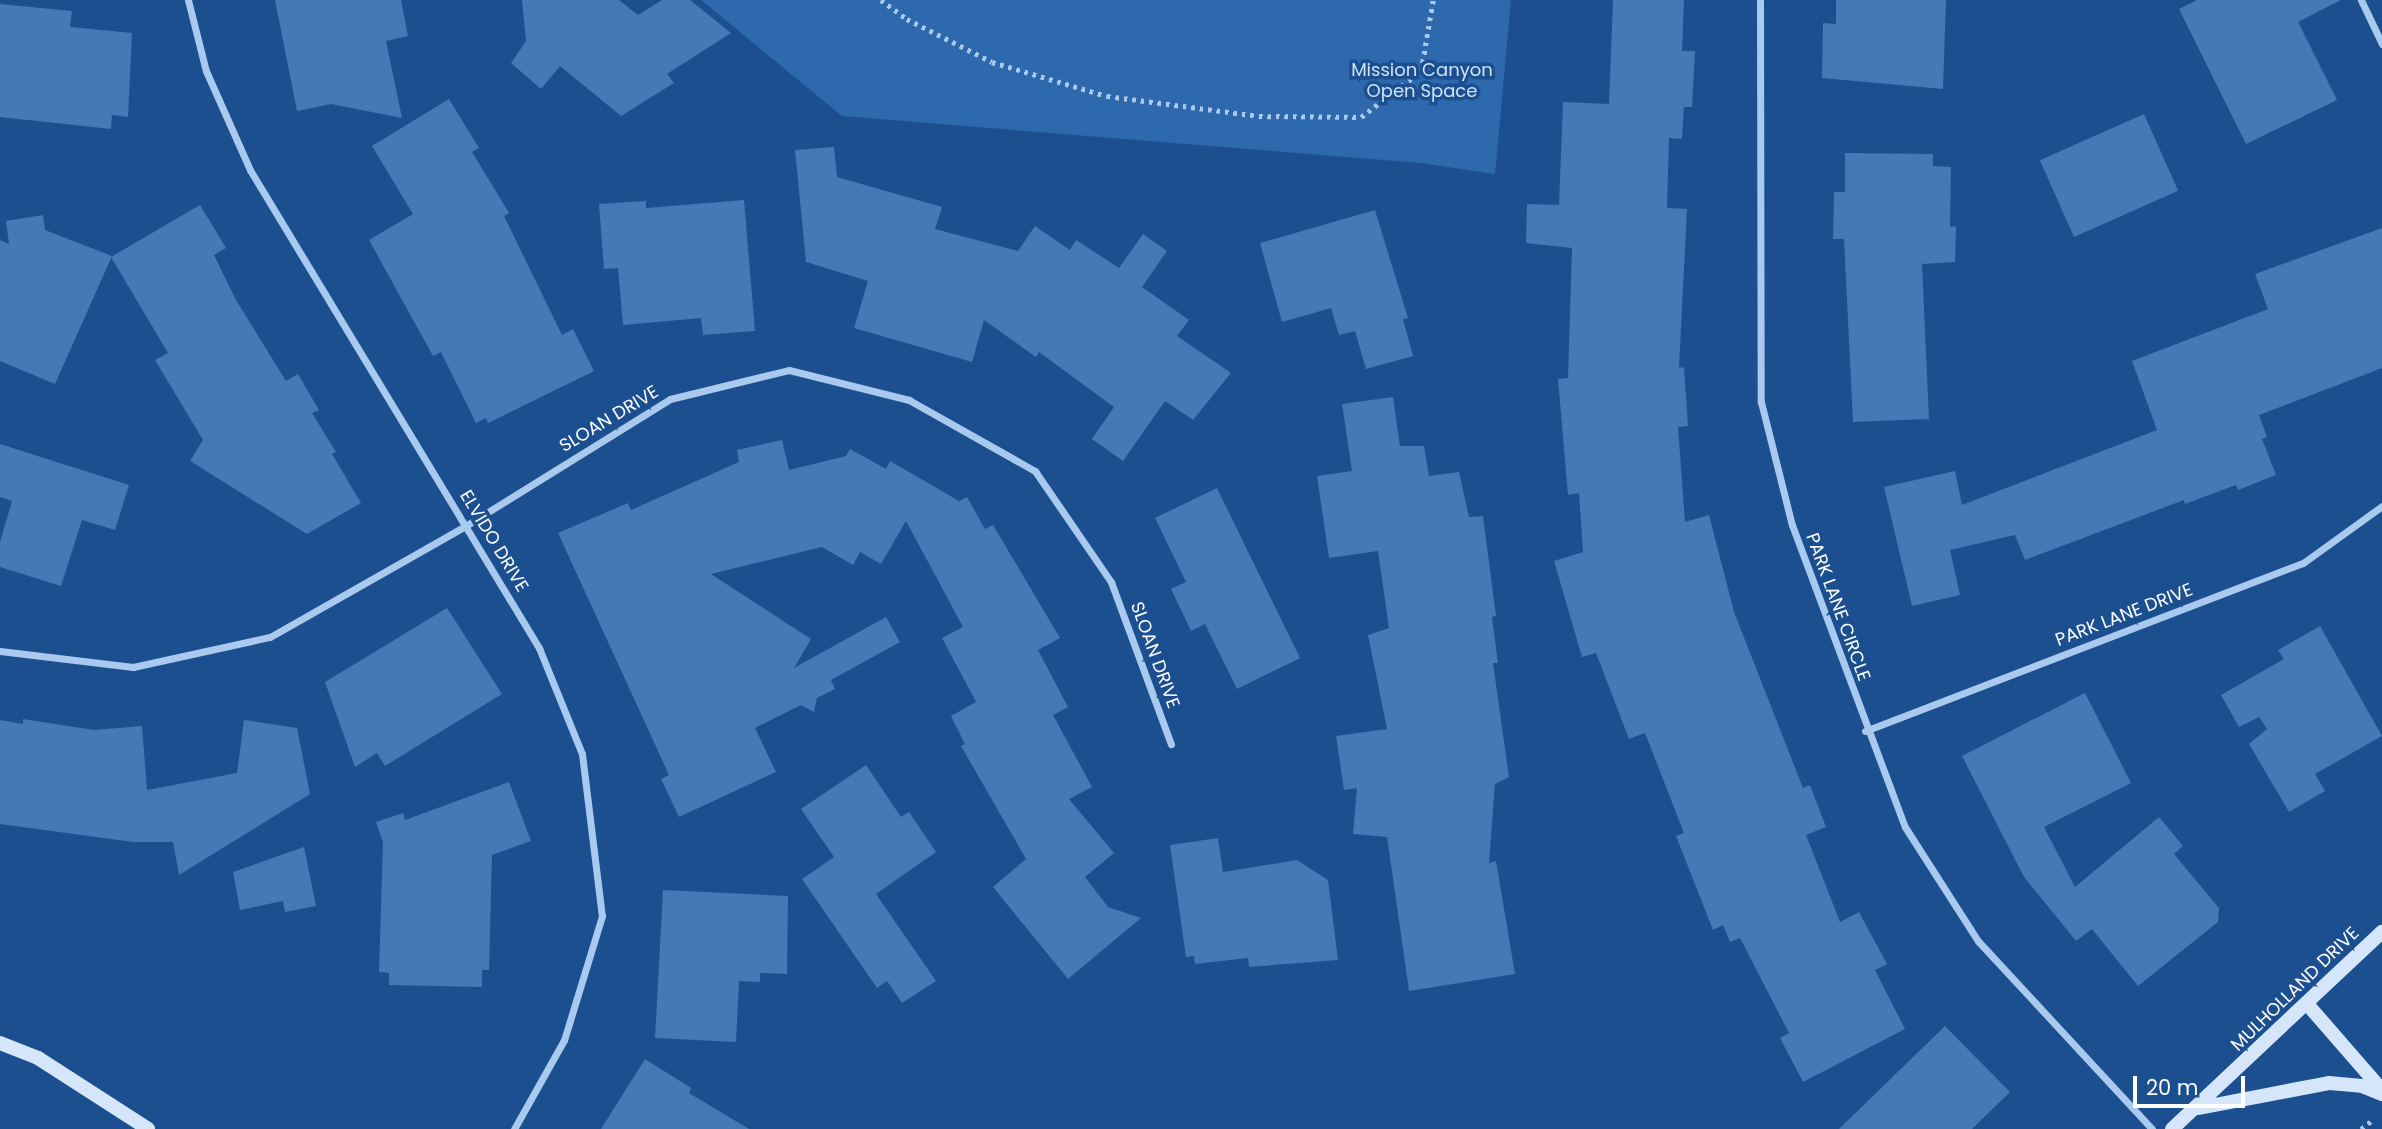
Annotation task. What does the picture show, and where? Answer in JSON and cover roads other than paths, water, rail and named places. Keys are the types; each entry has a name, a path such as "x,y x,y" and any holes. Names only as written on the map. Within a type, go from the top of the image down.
{"main road":[{"name":"MULHOLLAND DRIVE","path":"2172,1129 2308,1005 2382,932"},
{"path":"2308,1005 2382,1092"},
{"path":"0,1043 38,1058 148,1129"},
{"path":"2197,1108 2329,1083 2362,1086 2382,1092"}],"street":[{"name":"ELVIDO DRIVE","path":"188,0 206,71 250,170 539,648 582,754 602,916 564,1040 514,1129"},
{"name":"PARK LANE CIRCLE","path":"1760,0 1761,402 1792,525 1866,731 1905,827 1978,941 2152,1129"},
{"path":"2361,0 2382,44"},
{"name":"SLOAN DRIVE","path":"0,652 133,667 270,637 467,525 670,399 789,370 909,400 1035,471 1111,582 1171,744"},
{"name":"PARK LANE DRIVE","path":"1866,731 2303,563 2382,506"}],"park label":[{"name":"Mission Canyon Open Space","path":"1422,81"}]}
